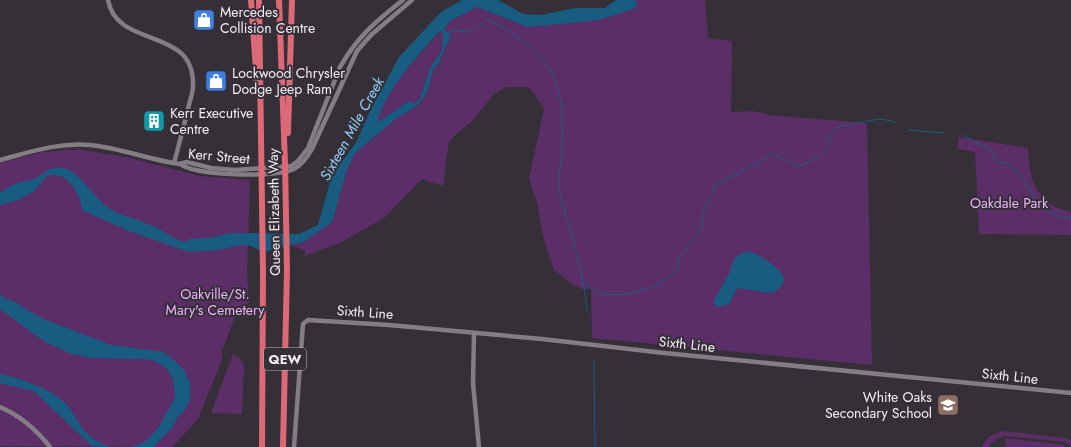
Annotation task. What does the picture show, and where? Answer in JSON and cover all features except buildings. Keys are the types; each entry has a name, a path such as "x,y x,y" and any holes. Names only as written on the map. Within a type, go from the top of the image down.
{"highway":[{"path":"251,0 254,61 261,123"},
{"name":"Queen Elizabeth Way","path":"259,0 263,272 262,447"},
{"name":"Queen Elizabeth Way","path":"279,0 287,270 283,447"},
{"path":"285,163 291,73 292,0"}],"street":[{"path":"108,0 113,15 125,27 175,47 184,56 189,65 193,87 174,163"},
{"name":"Kerr Street","path":"180,164 187,162 223,170 248,170 286,168 298,161 308,148 340,67 348,54 369,26 402,0"},
{"name":"Kerr Street","path":"0,160 50,147 90,145 180,164 196,170 223,174 271,174 293,170 304,160 312,149 357,52 370,35 412,0"},
{"name":"Sixth Line","path":"294,447 303,324 308,320 333,320 474,333 1071,393"},
{"path":"474,333 473,383 479,447"},
{"path":"0,408 29,424 50,447"}],"green space":[{"path":"635,0 705,0 708,38 732,41 731,112 752,111 769,115 867,123 872,365 592,338 591,288 585,290 573,285 554,270 543,236 537,202 529,179 544,109 529,87 506,87 494,94 472,121 449,141 443,186 422,179 384,218 342,242 305,256 305,251 291,245 304,242 334,216 347,169 356,152 397,118 418,105 427,93 433,70 438,65 451,35 444,29 450,21 477,7 528,27 572,22 633,9 637,5"},
{"path":"441,30 443,34 442,50 430,68 420,99 413,104 409,101 378,122 381,110 394,86 413,61"},
{"name":"Oakdale Park","path":"959,137 1028,148 1030,171 1034,184 1042,197 1050,204 1071,212 1071,235 979,234 975,152 958,149"},
{"name":"Oakville/St. Mary's Cemetery","path":"78,149 130,158 200,176 250,180 247,273 249,303 237,311 222,351 222,360 198,419 172,447 0,446 0,163 42,152"},
{"path":"233,354 240,358 244,365 242,414 211,413"},
{"path":"1005,431 1065,438 1071,440 1071,446 1064,442 1005,436 998,438 989,445 991,447 982,447 988,438"},
{"path":"1006,438 1065,445 1064,447 1005,447"}],"water":[{"name":"Sixteen Mile Creek","path":"462,0 498,0 523,14 541,15 575,8 605,8 616,0 635,0 637,5 633,9 599,20 528,27 477,7 450,21 444,29 451,35 438,65 433,70 427,93 418,105 397,118 356,152 347,169 331,223 304,242 264,252 248,245 234,246 219,250 189,252 129,231 82,210 82,206 76,191 65,178 58,175 48,175 33,192 18,200 0,205 0,193 5,189 18,183 33,180 47,170 59,167 70,170 81,179 107,207 155,227 180,241 185,242 189,239 208,238 231,233 299,234 318,225 332,175 357,141 368,115 399,57 441,12","holes":["441,30 443,35 442,50 430,68 420,99 413,104 409,101 378,122 381,110 387,98 404,73 423,49"]},
{"path":"749,251 770,263 780,271 784,280 782,285 771,293 737,288 729,304 717,307 713,302 730,272 733,261 738,255"},
{"path":"0,294 6,299 15,302 41,318 111,345 163,352 184,370 190,383 190,398 185,410 178,416 171,429 153,447 133,447 145,442 159,427 175,397 173,379 167,369 157,362 147,359 91,358 72,354 45,342 0,309"},
{"path":"0,374 36,385 54,394 67,405 88,435 110,447 92,446 34,391 0,383"}],"waterway":[{"path":"449,33 451,31 474,32 487,19 508,30 527,44 540,56 549,68 555,81 562,110 562,152 559,188 580,269 587,312"},
{"path":"584,283 597,292 620,294 642,290 663,281 672,275 678,268 679,257 702,229 703,211 713,194 713,187 716,184 772,154 797,165 808,163 824,151 834,131 840,126 880,119 896,123"},
{"path":"909,130 944,133"},
{"path":"962,135 992,151 997,163 1008,163 1023,178 1040,207 1061,217 1071,218"},
{"path":"594,360 595,447"}],"place":[{"name":"Mercedes Collision Centre","path":"204,20"},
{"name":"Lockwood Chrysler Dodge Jeep Ram","path":"216,81"},
{"name":"Kerr Executive Centre","path":"154,121"},
{"name":"White Oaks Secondary School","path":"948,405"}]}
